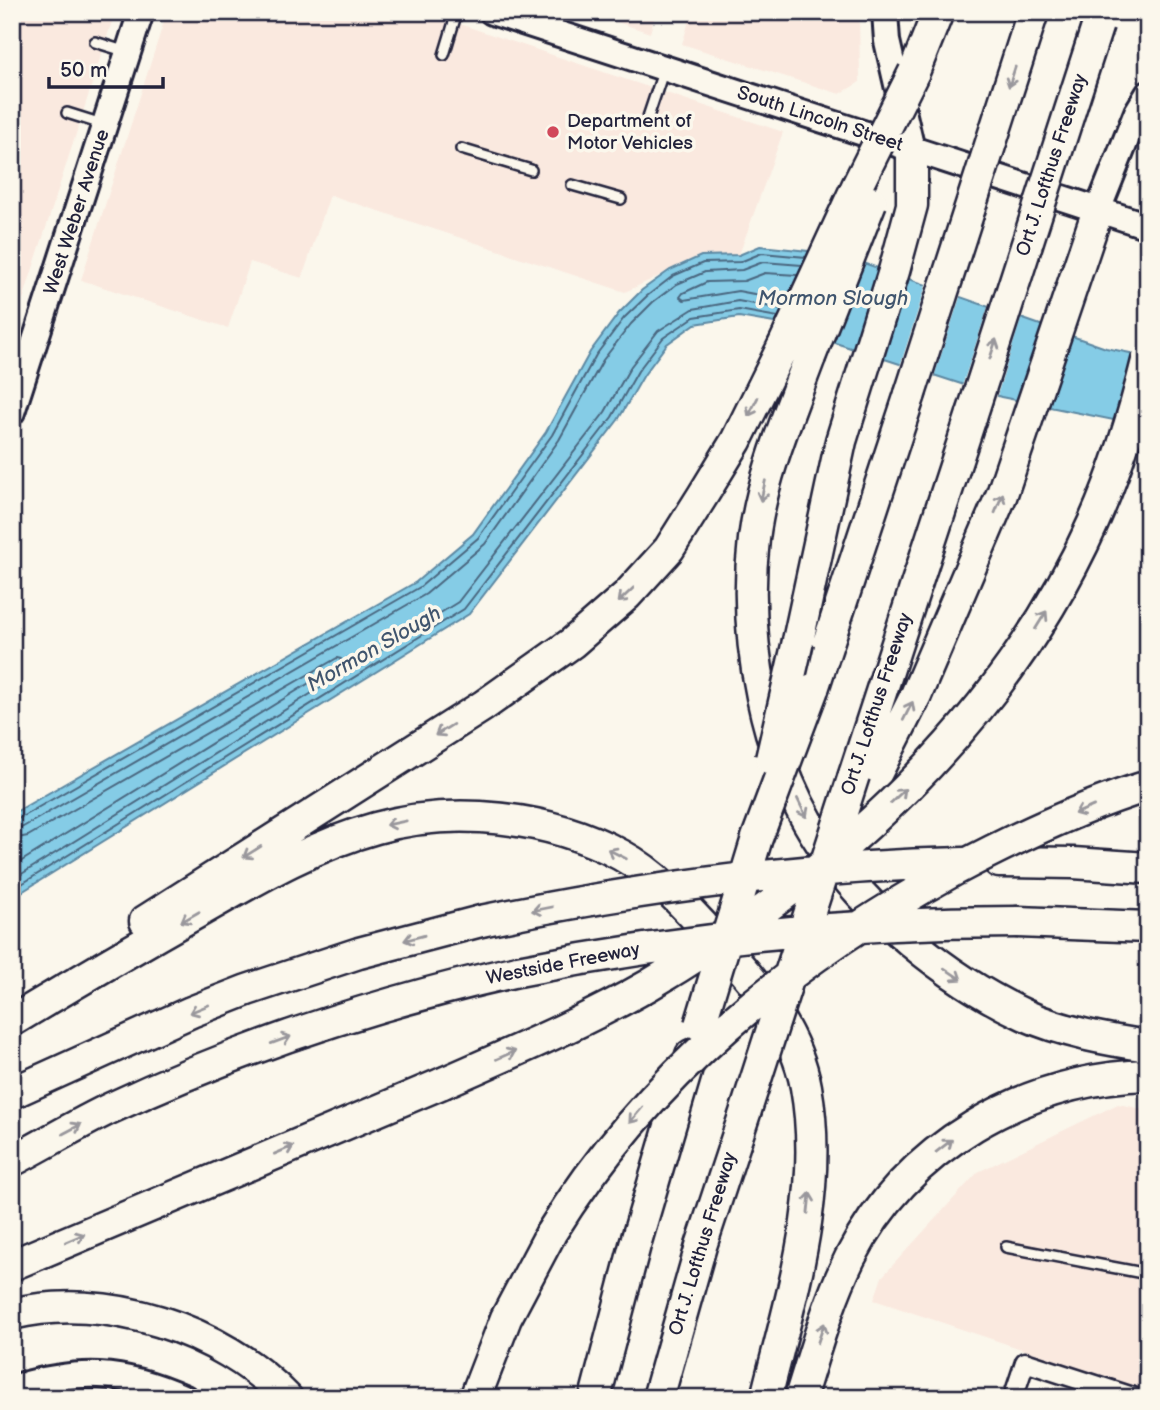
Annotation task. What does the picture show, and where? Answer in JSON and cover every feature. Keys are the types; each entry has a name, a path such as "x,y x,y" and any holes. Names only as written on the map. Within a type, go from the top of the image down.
{"highway":[{"path":"12,1005 483,706 581,635 627,595 669,549 736,441 797,352 879,179 914,72 938,12"},
{"path":"595,1398 635,1245 757,838 813,689 1033,12"},
{"name":"Ort J. Lofthus Freeway","path":"658,1398 701,1246 809,912 860,785 972,414 1100,18"},
{"path":"757,838 765,782 841,441 912,205 912,150"},
{"path":"860,785 916,695 1002,494 1098,210"},
{"path":"797,352 766,478 754,539 752,574 754,641 765,708 782,765 802,810 819,841 841,872 927,955 957,977 1027,1016 1115,1041 1148,1046"},
{"path":"12,1265 443,1083 604,1009 693,958 803,880 911,783 957,734 1003,678 1056,595 1106,492 1125,441 1148,358"},
{"path":"475,1398 506,1318 551,1233 597,1163 645,1105 714,1037 783,981 870,920 981,856 1096,805 1148,786"},
{"path":"12,1021 255,879 339,839 378,827 418,820 470,816 557,830 621,855 674,896 754,981 789,1038 806,1085 813,1156 806,1230 766,1398"},
{"path":"12,1093 191,1012 247,990 359,953 481,922 610,896 740,878 870,866 1061,862 1148,868"},
{"name":"Westside Freeway","path":"12,1161 108,1110 161,1086 280,1040 409,998 518,971 643,948 757,933 893,923 1018,922 1148,927"},
{"path":"800,1398 837,1287 851,1257 875,1216 914,1171 982,1119 1020,1101 1096,1079 1148,1075"},
{"path":"12,1314 71,1307 129,1313 184,1329 233,1353 288,1398"}],"street":[{"name":"West Weber Avenue","path":"12,412 141,12"},
{"name":"South Lincoln Street","path":"492,12 1148,226"},
{"path":"885,12 887,41 912,150"},
{"path":"1098,210 1137,112 1148,94"},
{"path":"1013,1398 1025,1362 1136,1398"},
{"path":"12,1388 49,1377 98,1374 141,1381 185,1398"}],"lane":[{"path":"444,55 457,12"},
{"path":"95,43 128,52"},
{"path":"647,120 664,68"},
{"path":"67,113 105,125"},
{"path":"461,149 531,170"},
{"path":"572,185 621,199"},
{"path":"1006,1247 1148,1274"}],"shaded area":[{"path":"12,12 115,12 12,334"},
{"path":"167,12 424,12 783,132 739,255 701,256 625,292 330,195 302,278 250,262 228,328 81,280"},
{"path":"587,12 656,12 650,33"},
{"path":"692,12 859,12 860,82 840,94 682,44"},
{"path":"1118,1104 1148,1110 1148,1391 874,1300 882,1277 978,1172"}],"water":[{"name":"Mormon Slough","path":"760,246 838,254 1106,348 1135,354 1148,351 1148,427 1001,397 774,323 739,317 695,324 667,344 644,375 618,420 469,614 12,898 12,814 416,582 473,534 546,432 590,352 619,313 642,290 670,270 701,256 739,255"}],"pier":[{"path":"927,282 961,294 933,380 899,369"},
{"path":"989,304 1022,316 996,399 961,389"}],"place":[{"name":"Department of Motor Vehicles","path":"553,132"}]}
